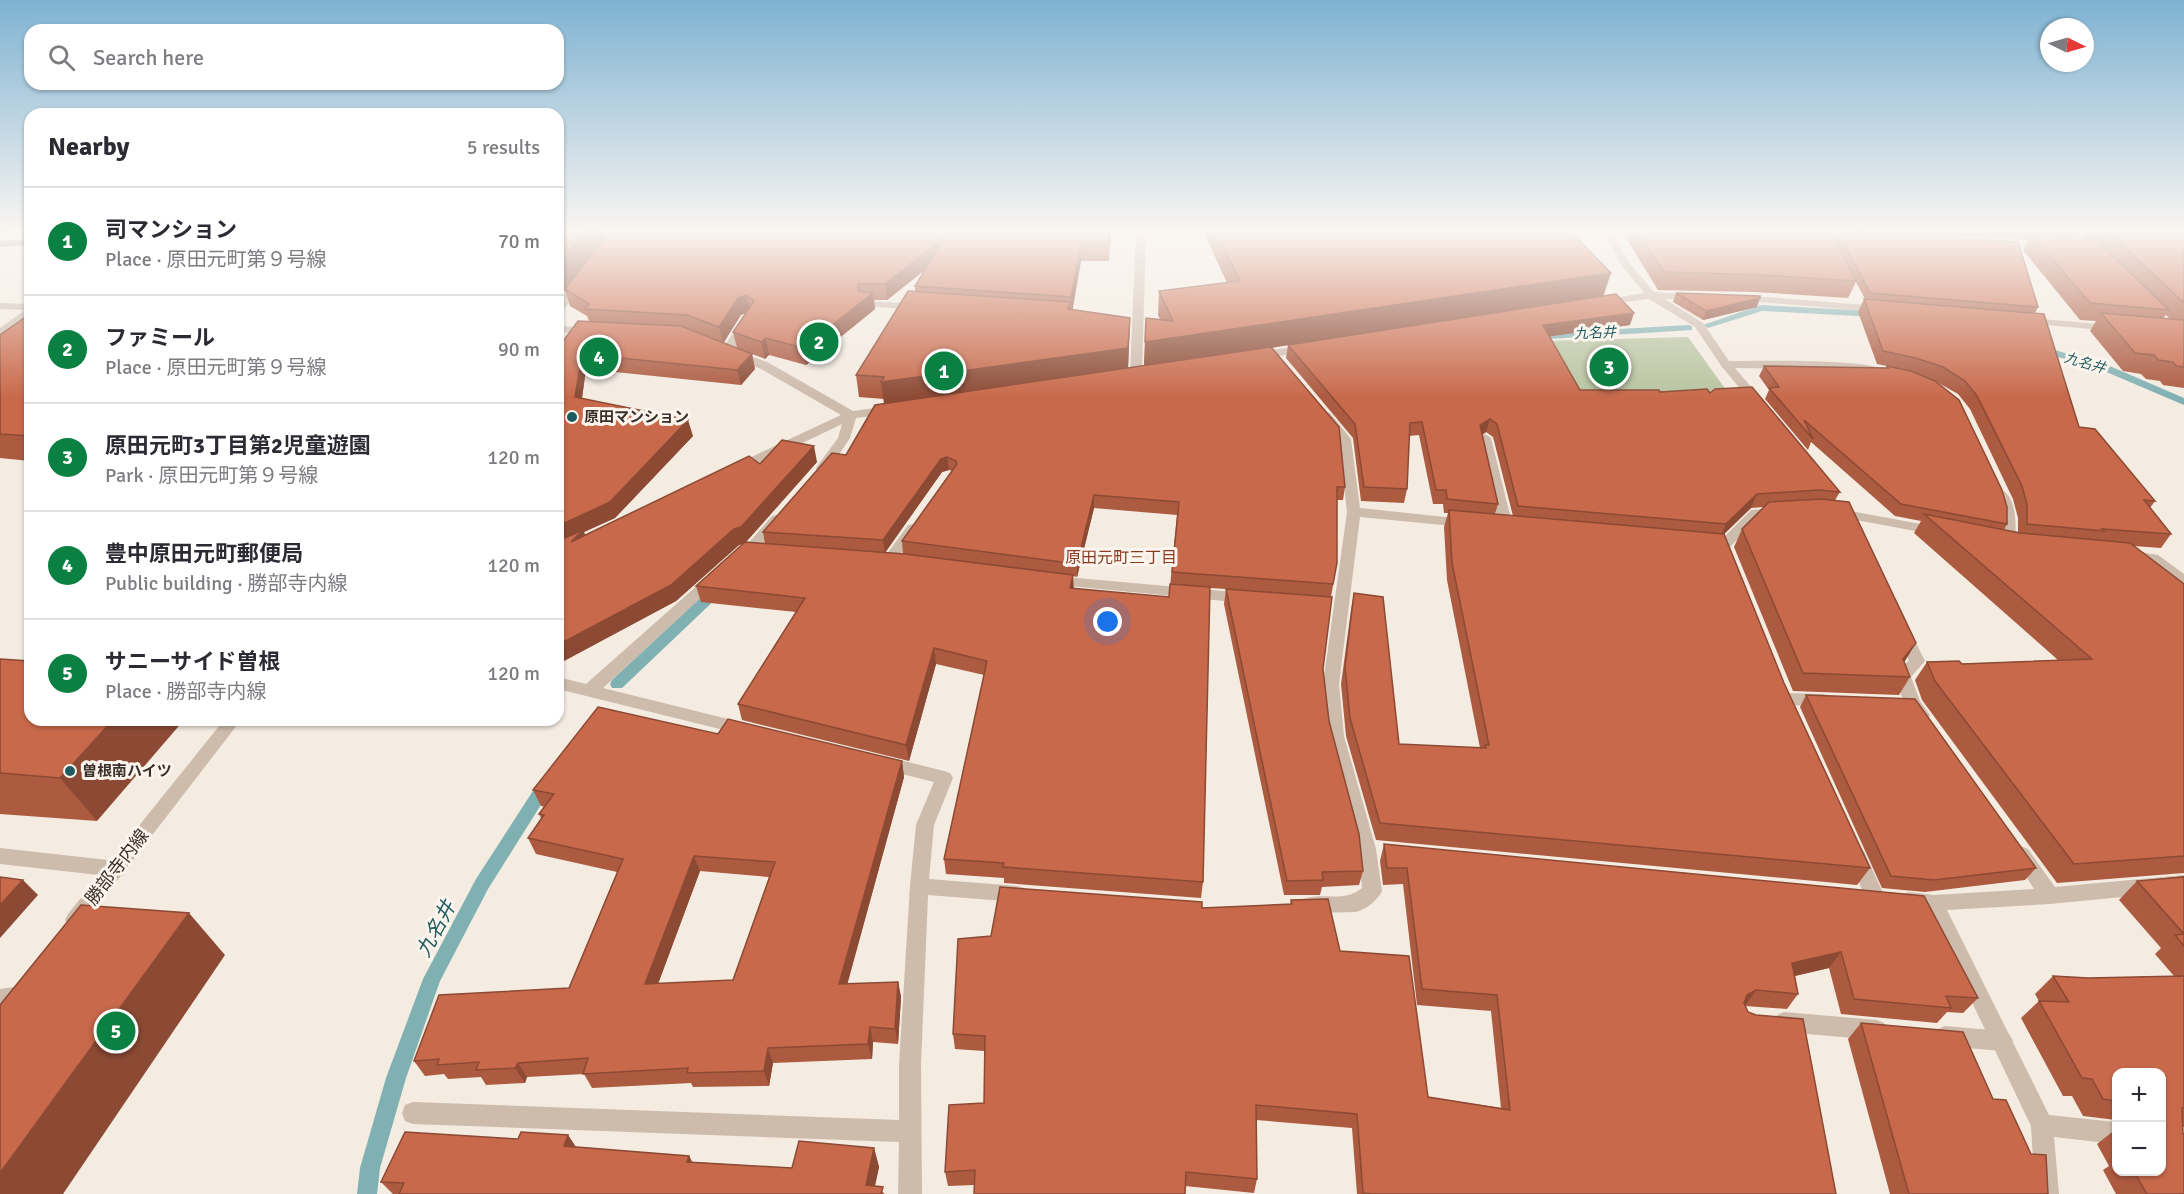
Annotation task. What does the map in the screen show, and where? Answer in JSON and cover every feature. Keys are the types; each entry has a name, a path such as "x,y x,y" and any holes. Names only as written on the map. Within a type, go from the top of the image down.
{"street":[{"path":"564,302 577,286"},
{"path":"1136,286 1132,333 1136,375"},
{"path":"1643,286 1651,295 1699,325 1726,364 1770,417"},
{"path":"1592,304 1651,295 1708,297"},
{"path":"1731,298 1858,302 1897,310"},
{"path":"866,304 936,309"},
{"path":"0,306 24,307"},
{"path":"0,333 24,316"},
{"path":"749,316 722,349 765,366 851,415"},
{"path":"2015,320 2121,329"},
{"path":"564,330 600,331"},
{"path":"1240,359 1321,346"},
{"path":"1274,353 1288,370"},
{"path":"1726,364 1842,366 1893,374"},
{"path":"1297,906 1356,904 1372,891 1367,849 1335,736 1331,684 1334,605 1354,512 1345,439 1317,404"},
{"path":"721,477 851,415 897,409"},
{"path":"813,479 844,438 851,415"},
{"path":"1354,512 1500,527 1485,438"},
{"path":"1992,478 2010,517 2008,544"},
{"path":"1836,496 1851,514 1860,535"},
{"path":"750,550 789,506"},
{"path":"1689,542 1726,550 1756,513 1789,511"},
{"path":"1821,511 1851,514 1952,533"},
{"path":"907,562 883,560 922,514"},
{"path":"588,692 745,550 774,552"},
{"path":"2120,555 2153,558 2184,581"},
{"path":"1034,579 1257,599"},
{"path":"1898,619 1917,662 1902,676 1913,703 1933,732"},
{"path":"564,684 588,692 761,733"},
{"path":"1794,720 1783,694 1843,701"},
{"path":"1889,702 1913,703"},
{"name":"勝部寺内線","path":"65,932 228,726"},
{"path":"864,758 944,778 925,825 919,886 910,1065 910,1194"},
{"path":"2009,838 2050,896"},
{"path":"1851,845 1875,897"},
{"path":"1367,849 1391,852"},
{"path":"0,856 117,869"},
{"path":"1852,894 1934,903 2050,896 2184,884"},
{"path":"919,886 1038,896"},
{"path":"1934,903 2042,1125 2047,1194"},
{"path":"0,1014 7,997 29,978"},
{"path":"1768,1020 1897,1032"},
{"path":"1920,1034 2002,1041"},
{"path":"413,1113 909,1131"},
{"path":"2042,1125 2112,1133"}],"green space":[{"path":"1688,337 1729,394 1517,391 1501,342"}],"building":[{"path":"568,286 858,286 858,291 873,293 803,348 766,338 761,342 733,332 754,301 747,295 738,298 719,327 687,315 585,309 589,304 565,289"},
{"path":"915,286 1073,286 1071,297"},
{"path":"1202,286 1525,286 1145,342 1146,318 1173,321 1159,291"},
{"path":"1866,286 2031,286 2038,307 1870,293"},
{"path":"2075,286 2144,286 2169,310 2090,303"},
{"path":"2166,286 2184,286 2184,303"},
{"path":"908,291 1070,302 1068,309 1130,318 1128,348 881,382 884,377 856,375"},
{"path":"1676,293 1760,296 1760,298 1706,311"},
{"path":"1616,294 1634,313 1543,325 1580,390 1659,390 1660,392 1707,389 1710,393 1715,389 1752,387 1840,492 1819,490 1757,494 1726,524 1518,506 1497,424 1490,419 1480,425 1498,504 1447,499 1446,490 1436,490 1422,422 1410,423 1407,489 1364,487 1355,424 1288,345"},
{"path":"1864,299 2044,314 2079,427 2095,429 2155,501 2144,500 2171,534 2027,524 2027,504 2022,486 1977,396 1965,381 1943,367 1883,351"},
{"path":"2101,313 2184,320 2184,367 2176,366 2173,362 2158,360 2154,355 2135,353"},
{"path":"24,318 24,436 0,434 0,335"},
{"path":"578,321 681,326 752,354 737,370 582,354 575,397 688,420 610,502 564,523 564,340"},
{"path":"1271,347 1339,427 1345,487 1337,487 1337,563 1333,584 1172,572 1179,502 1094,495 1077,564 902,541 957,464 956,461 947,457 941,459 883,540 763,532 832,453 846,455 875,405"},
{"path":"1764,366 1888,368 1887,366 1911,371 1935,381 1959,400 2002,490 2007,507 2007,524 1901,504 1804,420 1813,439 1769,388 1779,387"},
{"path":"782,440 814,446 741,527 734,529 671,585 564,642 564,538 583,530 571,542 749,456 760,464"},
{"path":"1821,499 1849,502 1916,643 1903,659 1910,677 1803,673 1742,529 1769,502"},
{"path":"1449,510 1724,534 1784,683 1870,868 1380,823 1350,718 1345,667 1354,593 1383,597 1399,744 1486,748 1485,745 1489,745 1452,563"},
{"path":"1924,514 2020,533 2130,543 2184,584 2184,856 2074,864 1935,681 1927,662 1959,661 1962,664 2092,659"},
{"path":"745,542 905,554 1073,575 1070,588 1169,597 1170,584 1210,587 1203,882 1003,867 1004,863 944,859 987,661 934,648 906,745 738,704 805,598 696,586"},
{"path":"1226,589 1332,597 1323,669 1329,721 1359,834 1363,871 1322,872 1323,880 1287,881"},
{"path":"0,659 24,661 24,726 108,726 60,778 0,773"},
{"path":"1806,695 1915,699 2036,868 1934,880 1891,876"},
{"path":"598,707 718,734 728,719 902,761 839,984 898,982 895,1029 870,1027 868,1044 768,1048 764,1071 687,1073 688,1068 583,1074 588,1058 518,1063 515,1068 476,1070 479,1062 437,1065 439,1059 414,1061 439,995 569,988 623,859 528,838 544,815 539,814 554,794 533,790","holes":["694,856 775,862 733,980 645,984"]},
{"path":"1384,844 1924,896 1978,998 1946,996 1951,1008 1854,999 1841,952 1792,963 1798,994 1756,990 1747,995 1744,1003 1748,1012 1756,1015 1803,1019 1836,1194 1363,1193 1357,1114 1256,1105 1257,1179 1186,1172 1185,1194 974,1194 975,1170 945,1172 949,1105 984,1103 985,1036 953,1034 958,939 991,936 1000,887 1202,902 1202,908 1292,904 1291,900 1328,899 1340,951 1409,956 1428,1097 1510,1110 1497,995 1422,989 1407,868 1387,868"},
{"path":"0,877 23,880 0,905"},
{"path":"2184,877 2184,934 2137,881"},
{"path":"81,905 189,913 0,1173 0,1005"},
{"path":"2184,934 2184,946 2175,935"},
{"path":"2053,976 2088,978 2184,976 2184,1108 2182,1108 2184,1194 2147,1194 2136,1176 2166,1176 2166,1068 2112,1068 2112,1100 2103,1099 2092,1079 2082,1078 2039,1001 2069,1002"},
{"path":"1861,1023 1963,1032 1993,1099 2006,1100 2031,1154 2046,1155 2048,1194 1909,1194"},
{"path":"405,1132 518,1139 521,1132 568,1135 564,1146 689,1156 687,1162 792,1168 799,1141 874,1148 866,1185 883,1187 881,1194 399,1194 404,1183 381,1182"}],"waterway":[{"name":"九名井","path":"1708,325 1761,308 1874,314"},
{"name":"九名井","path":"1532,337 1688,328"},
{"name":"九名井","path":"2040,349 2101,366 2184,402"},
{"name":"九名井","path":"617,684 716,591"},
{"name":"九名井","path":"367,1194 370,1168 396,1078 432,979 482,884 546,784"}],"place":[{"name":"ファミール","path":"819,342"},
{"name":"豊中原田元町郵便局","path":"599,357"},
{"name":"原田元町3丁目第2児童遊園","path":"1609,367"},
{"name":"司マンション","path":"944,371"},
{"name":"原田マンション","path":"572,417"},
{"name":"曽根南ハイツ","path":"70,771"},
{"name":"サニーサイド曽根","path":"116,1031"}],"district":[{"name":"原田元町三丁目","path":"1121,558"}]}
